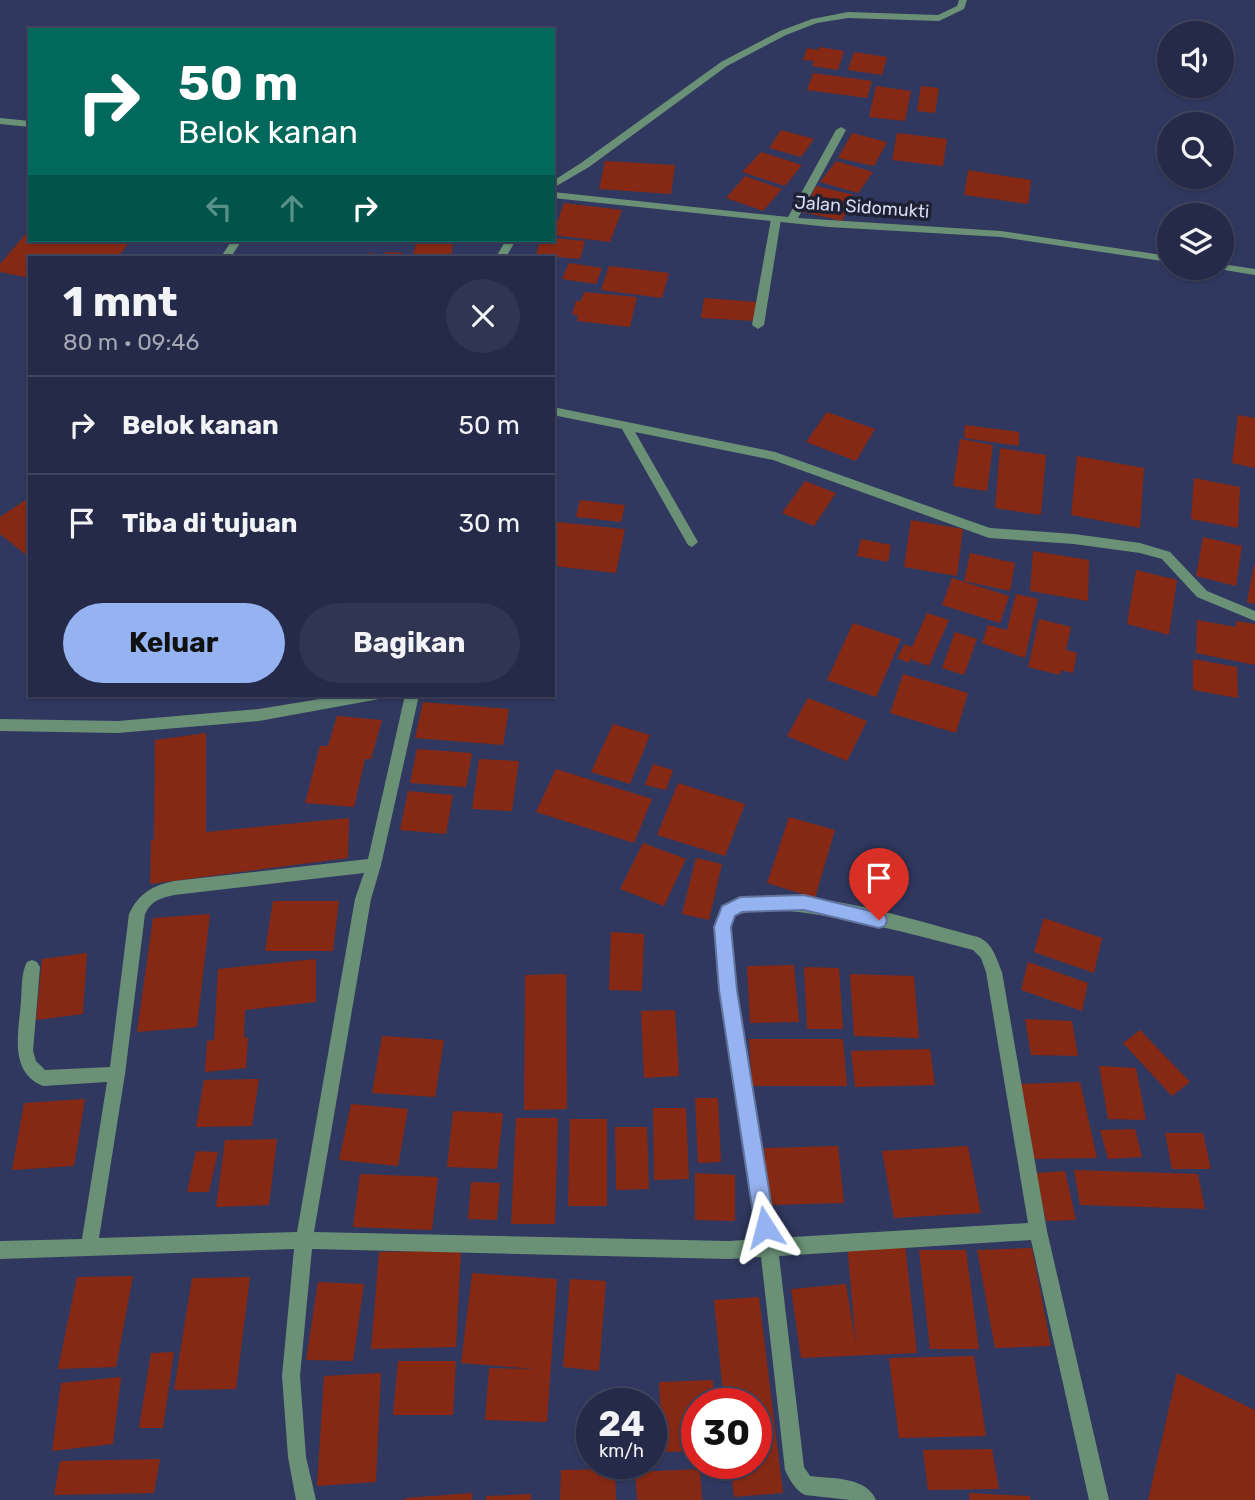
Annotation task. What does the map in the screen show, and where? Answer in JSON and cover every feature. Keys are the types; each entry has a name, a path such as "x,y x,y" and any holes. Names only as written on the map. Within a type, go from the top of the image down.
{"street":[{"path":"555,184 724,64 783,33 815,21 848,15 939,18 961,7 963,0"},
{"path":"0,121 28,124"},
{"path":"791,220 841,130"},
{"name":"Jalan Sidomukti","path":"555,195 776,219 1001,234 1157,257"},
{"path":"758,325 776,219"},
{"path":"1234,269 1255,272"},
{"path":"555,411 775,456 989,533 1074,539 1140,548 1166,555 1202,594 1255,616"},
{"path":"626,426 691,542"},
{"path":"0,725 118,727 259,715 362,697"},
{"path":"306,1500 296,1457 291,1376 304,1240 363,899 374,865 412,697"},
{"path":"89,1246 117,1074 137,914 142,901 156,892 174,888 374,865"},
{"path":"866,1500 855,1491 805,1485 795,1470 769,1247 733,1031 723,927 728,911 740,905 804,903 978,944 987,954 994,972 1038,1231 1099,1500"},
{"path":"32,967 25,1051 27,1062 34,1072 43,1078 117,1074"},
{"path":"0,1250 304,1240 729,1250 1038,1231"}],"building":[{"path":"819,47 844,51 838,70 812,66 814,61 803,60 807,48 818,50"},
{"path":"854,52 887,57 882,75 848,70"},
{"path":"813,73 872,81 867,98 807,90"},
{"path":"876,86 911,91 905,121 869,117"},
{"path":"921,86 939,88 935,113 917,111"},
{"path":"781,130 814,139 801,157 769,148"},
{"path":"852,133 887,142 874,166 838,158"},
{"path":"897,133 947,139 943,166 892,160"},
{"path":"761,152 802,165 785,186 742,172"},
{"path":"605,161 675,165 671,194 599,189"},
{"path":"836,161 873,172 858,193 820,182"},
{"path":"968,170 1031,180 1028,204 964,195"},
{"path":"745,176 782,189 763,211 726,198"},
{"path":"816,186 854,195 842,221 803,212"},
{"path":"564,203 622,210 610,242 555,235"},
{"path":"28,231 28,242 129,242 119,256 28,256 28,278 0,272 0,264"},
{"path":"555,238 585,241 580,259 536,255 539,242 555,242"},
{"path":"416,242 453,243 451,256 413,256"},
{"path":"386,252 403,253 402,256 368,256 369,253 384,255"},
{"path":"569,263 602,268 596,284 562,279"},
{"path":"609,266 669,273 662,298 601,290"},
{"path":"584,292 637,297 630,327 577,321 578,315 572,315 576,301 581,301"},
{"path":"704,298 757,302 755,321 701,318"},
{"path":"827,412 875,429 856,461 806,442"},
{"path":"1238,415 1255,418 1255,468 1232,463"},
{"path":"965,425 1019,432 1019,446 964,438"},
{"path":"960,439 993,445 987,491 953,486"},
{"path":"1000,448 1046,455 1041,515 995,508"},
{"path":"1077,456 1144,468 1140,528 1071,515"},
{"path":"1194,478 1240,487 1238,528 1191,519"},
{"path":"805,481 836,493 814,526 782,513"},
{"path":"28,498 28,556 0,534 0,517"},
{"path":"580,500 625,505 621,522 576,517"},
{"path":"911,520 963,529 957,576 904,567"},
{"path":"557,522 625,529 616,573 555,566"},
{"path":"1203,537 1242,546 1236,586 1196,576"},
{"path":"861,539 891,545 888,562 857,556"},
{"path":"1033,551 1089,560 1088,601 1030,591"},
{"path":"970,553 1015,563 1010,591 964,581"},
{"path":"1255,565 1255,604 1247,602"},
{"path":"1136,570 1177,580 1169,635 1127,624"},
{"path":"952,578 1009,596 1000,623 942,605"},
{"path":"1016,594 1038,599 1025,658 982,643 988,625 1007,630"},
{"path":"927,613 949,620 929,666 910,659 909,663 897,658 905,644 912,647"},
{"path":"1039,619 1071,627 1066,650 1077,653 1073,673 1061,670 1060,675 1028,667"},
{"path":"1197,620 1236,627 1236,621 1255,624 1255,665 1196,653"},
{"path":"853,623 901,639 876,697 827,680"},
{"path":"955,632 977,639 964,675 942,668"},
{"path":"1193,659 1237,667 1238,698 1193,690"},
{"path":"903,674 968,693 956,733 890,713"},
{"path":"808,698 867,721 847,761 787,736"},
{"path":"423,702 509,709 503,745 415,738"},
{"path":"337,716 382,720 371,759 365,759 354,807 305,803 320,746 328,746"},
{"path":"613,724 650,735 630,784 591,772"},
{"path":"206,733 206,832 349,818 348,858 150,884 151,840 154,840 155,740"},
{"path":"417,749 472,753 466,787 410,783"},
{"path":"479,759 519,761 512,811 472,809"},
{"path":"653,764 673,770 666,790 645,785"},
{"path":"556,769 652,799 634,843 536,812"},
{"path":"678,783 745,804 725,856 657,835"},
{"path":"408,791 453,795 446,834 400,830"},
{"path":"789,817 835,830 815,898 767,883"},
{"path":"643,843 686,859 664,906 620,889"},
{"path":"696,858 722,864 709,920 682,914"},
{"path":"273,901 339,901 333,951 265,951"},
{"path":"210,914 197,1027 137,1032 153,918"},
{"path":"1044,918 1102,938 1094,973 1034,952"},
{"path":"611,932 644,934 642,991 609,990"},
{"path":"87,953 83,1014 36,1020 42,959"},
{"path":"316,959 316,1002 245,1010 244,1038 248,1037 246,1068 205,1072 207,1041 214,1040 218,969"},
{"path":"1028,962 1088,983 1082,1011 1021,990"},
{"path":"794,965 799,1022 750,1023 747,966"},
{"path":"804,967 839,968 843,1029 807,1029"},
{"path":"566,974 567,1109 524,1110 525,975"},
{"path":"850,974 914,976 919,1038 854,1036"},
{"path":"675,1010 679,1076 644,1078 641,1011"},
{"path":"1025,1019 1072,1021 1078,1056 1031,1055"},
{"path":"1140,1030 1190,1082 1172,1096 1123,1043"},
{"path":"382,1036 444,1040 435,1097 372,1093"},
{"path":"749,1039 843,1039 847,1086 752,1086"},
{"path":"930,1049 935,1085 855,1087 851,1051"},
{"path":"1099,1066 1136,1068 1146,1120 1108,1119"},
{"path":"259,1079 252,1126 196,1127 204,1080"},
{"path":"1080,1082 1097,1158 1031,1159 1017,1084"},
{"path":"695,1098 718,1098 721,1162 698,1163"},
{"path":"85,1099 74,1166 12,1170 24,1103"},
{"path":"351,1104 408,1109 398,1166 339,1160"},
{"path":"653,1108 686,1108 689,1179 654,1180"},
{"path":"453,1111 503,1113 497,1169 447,1167"},
{"path":"516,1118 558,1118 555,1224 511,1224"},
{"path":"570,1119 607,1119 607,1206 568,1206"},
{"path":"615,1127 647,1127 649,1189 616,1190"},
{"path":"1135,1129 1142,1157 1108,1159 1100,1130"},
{"path":"1165,1133 1203,1133 1211,1169 1172,1169"},
{"path":"277,1139 269,1205 216,1207 225,1140"},
{"path":"838,1146 844,1203 769,1205 764,1148"},
{"path":"968,1146 981,1213 894,1218 882,1151"},
{"path":"196,1151 218,1152 209,1192 187,1192"},
{"path":"1074,1170 1198,1174 1205,1209 1080,1205"},
{"path":"1065,1171 1076,1220 1046,1221 1036,1173"},
{"path":"695,1173 735,1175 735,1221 695,1220"},
{"path":"360,1174 438,1177 432,1230 353,1227"},
{"path":"471,1182 500,1183 497,1220 468,1219"},
{"path":"847,1243 905,1243 917,1353 801,1358 791,1289 846,1284 856,1345"},
{"path":"1032,1248 1051,1346 995,1348 977,1250"},
{"path":"461,1250 456,1347 371,1349 379,1252"},
{"path":"919,1250 966,1250 979,1349 930,1349"},
{"path":"472,1273 557,1279 547,1422 485,1420 489,1368 535,1369 461,1363"},
{"path":"133,1276 116,1367 58,1369 77,1277"},
{"path":"250,1277 236,1389 174,1390 192,1278"},
{"path":"570,1279 606,1281 599,1371 563,1367"},
{"path":"318,1282 364,1284 353,1361 306,1360"},
{"path":"759,1297 770,1388 722,1388 714,1300"},
{"path":"174,1352 163,1428 139,1428 151,1353"},
{"path":"974,1356 986,1436 899,1438 889,1358"},
{"path":"398,1361 456,1361 453,1415 393,1415"},
{"path":"381,1373 376,1482 317,1486 324,1376"},
{"path":"1177,1373 1255,1410 1255,1500 1148,1500"},
{"path":"121,1377 113,1444 52,1451 61,1383"},
{"path":"713,1380 713,1388 681,1388 681,1451 667,1452 667,1388 659,1388 659,1382"},
{"path":"772,1403 783,1493 734,1497 732,1479 772,1479"},
{"path":"992,1449 999,1489 928,1490 923,1450"},
{"path":"160,1459 154,1493 54,1495 60,1461"},
{"path":"561,1470 576,1470 576,1479 615,1479 616,1500 560,1500"},
{"path":"681,1470 681,1479 701,1479 702,1500 637,1500 636,1479 667,1479 667,1471"},
{"path":"472,1493 472,1500 405,1500 405,1498"},
{"path":"969,1493 1030,1496 1030,1500 970,1500"},
{"path":"531,1494 531,1500 486,1500 486,1496"}],"route":[{"path":"765,1227 728,990 723,927 728,911 740,905 804,903 879,920"}]}
